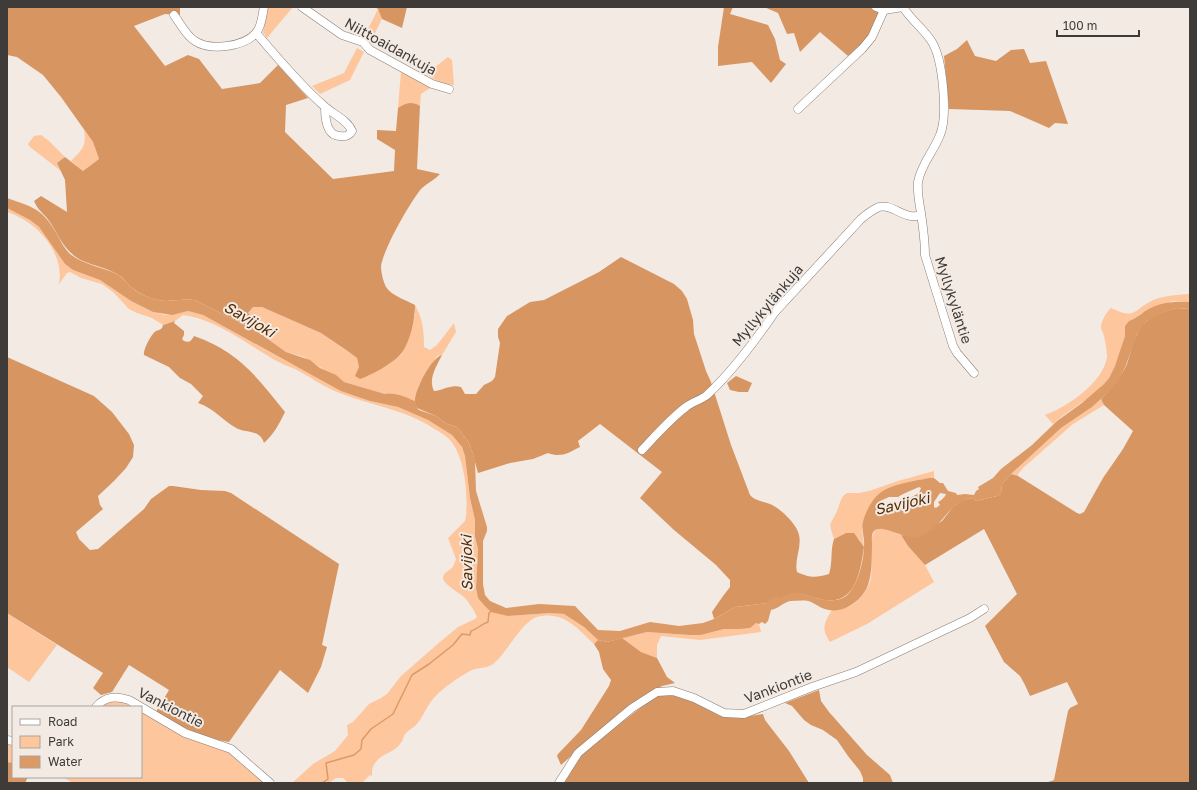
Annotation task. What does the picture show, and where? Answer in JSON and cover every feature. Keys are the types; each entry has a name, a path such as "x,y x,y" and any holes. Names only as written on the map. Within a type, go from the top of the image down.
{"street":[{"path":"174,15 194,41 213,47 225,47 249,39 256,34 260,26 264,7"},
{"name":"Niittoaidankuja","path":"302,7 342,35 363,42 370,50 432,84 449,90"},
{"path":"876,7 884,10 903,7"},
{"name":"Myllykyläntie","path":"903,7 927,36 936,52 940,64 944,106 941,134 923,168 918,181 925,255 950,337 957,353 974,373"},
{"path":"798,109 862,49 872,37 884,10"},
{"path":"256,34 282,61 301,86 324,107"},
{"name":"Myllykylänkuja","path":"642,450 676,414 689,404 705,396 724,377 775,312 861,219 871,211 887,206 903,214 911,216 921,215"},
{"name":"Vankiontie","path":"559,783 578,753 632,708 657,692 673,690 694,698 724,713 744,714 812,687 856,672 970,618 984,609"},
{"name":"Vankiontie","path":"97,706 104,700 112,698 129,700 139,706"},
{"name":"Vankiontie","path":"142,708 185,733 231,749 270,783"}],"green space":[{"path":"268,7 293,7 267,38 263,32"},
{"path":"378,9 382,19 372,39 365,35"},
{"path":"357,48 364,52 350,80 320,94 312,86 344,73"},
{"path":"448,57 452,60 454,85 440,83 426,74"},
{"path":"401,72 432,87 421,94 420,106 409,103 398,108"},
{"path":"84,130 93,142 99,159 83,171 71,161 83,147 85,140"},
{"path":"41,135 65,157 57,163 61,171 28,144 34,136"},
{"path":"7,208 30,220 39,227 65,264 73,270 100,280 131,301 153,312 166,315 188,311 203,315 290,363 370,401 398,407 428,420 452,435 462,447 465,456 470,498 475,520 475,537 478,549 476,588 478,598 508,616 550,613 564,614 584,627 598,640 594,644 569,622 562,618 546,615 537,617 526,624 504,653 493,664 468,672 437,694 415,726 406,733 397,747 379,759 373,767 372,776 370,775 362,783 348,783 343,778 336,778 329,783 292,783 313,764 335,751 348,735 347,725 353,722 369,704 387,694 401,676 458,627 477,617 465,598 443,580 445,573 452,568 456,559 448,538 465,521 466,516 466,486 462,464 454,445 441,433 422,422 410,416 331,390 295,369 273,359 230,332 207,321 183,315 175,321 163,325 152,318 129,309 113,292 102,284 81,278 70,272 67,273 59,284 60,272 57,261 53,250 46,239 38,230 18,216 7,212"},
{"path":"1190,294 1190,302 1173,301 1140,314 1135,320 1129,321 1126,326 1124,341 1117,362 1113,372 1105,383 1091,396 1053,424 1045,415 1063,406 1083,393 1099,376 1104,367 1107,354 1101,325 1109,309 1111,308 1130,313 1158,298"},
{"path":"415,305 420,315 424,336 424,347 430,350 437,345 454,323 456,332 442,355 437,356 419,385 415,401 400,395 385,394 344,382 304,357 286,352 258,332 260,328 248,313 253,307 262,307 321,333 357,358 359,366 368,376 401,355 415,315"},
{"path":"1101,399 1104,405 1073,424 1023,468 1018,476 1011,474 1061,428"},
{"path":"934,471 934,478 888,488 862,529 864,547 859,539 846,533 834,539 830,526 843,496 847,493 869,491"},
{"path":"878,528 884,528 901,535 908,546 925,565 934,582 867,624 830,642 825,633 825,622 832,610 846,608 852,605 860,598 868,587 872,569 872,538 874,532"},
{"path":"7,613 57,645 29,682 7,667"},
{"path":"756,623 759,624 761,632 700,640 661,636 657,645 657,658 641,652 622,638 647,632 701,635 724,629 739,629"},
{"path":"109,700 117,700 131,706 102,706"},
{"path":"142,711 230,753 241,761 264,783 73,783 65,778 142,778"},
{"path":"7,745 12,745 12,763 7,762"}],"shaded area":[{"path":"7,7 180,7 180,15 165,14 134,26 165,66 188,55 199,59 222,89 260,83 278,65 308,98 286,105 285,132 333,179 394,171 395,150 377,139 377,130 396,131 398,108 409,103 420,106 417,169 440,174 421,189 410,205 387,248 381,266 386,287 395,295 415,305 414,317 407,345 400,355 381,369 360,379 355,376 359,367 357,358 321,333 262,307 253,307 248,313 258,323 258,332 197,301 163,301 146,296 135,290 116,274 107,269 83,261 71,253 34,201 41,196 67,212 65,180 57,163 65,157 83,171 99,159 93,142 61,97 43,75 17,57 7,55"},
{"path":"375,7 407,7 402,28 382,19 378,9"},
{"path":"724,7 733,7 730,14 768,25 775,39 780,60 786,64 771,83 752,62 718,66 718,47"},
{"path":"764,7 870,7 881,13 868,37 848,56 820,32 800,52 794,33 787,34 778,13"},
{"path":"967,40 975,56 996,61 1011,50 1024,49 1030,63 1046,61 1068,124 1055,123 1049,128 1010,111 949,109 944,56 957,49"},
{"path":"621,257 674,284 682,291 687,299 693,320 694,334 731,445 750,495 754,499 770,504 778,509 792,521 798,531 800,540 796,563 797,572 813,577 829,574 834,539 846,533 854,533 864,547 858,577 854,586 841,598 832,600 820,599 793,593 767,603 735,607 714,619 712,612 730,587 730,580 716,565 674,530 640,498 662,472 600,424 578,441 580,447 568,453 557,455 548,453 533,459 510,463 478,473 468,441 457,427 447,424 436,416 417,408 415,397 417,390 428,368 438,357 442,355 435,368 432,378 432,386 434,391 457,386 461,387 465,394 476,394 484,385 492,381 495,377 500,343 498,329 507,316 530,302 544,300 599,272"},
{"path":"1177,308 1190,309 1190,783 1045,783 1054,780 1068,711 1070,708 1078,704 1067,682 1030,696 1020,676 1004,662 985,626 1017,594 984,529 925,565 908,546 901,535 914,537 942,521 953,507 963,500 973,498 976,501 997,496 1001,493 1002,484 1011,474 1018,476 1077,513 1080,514 1084,512 1103,478 1123,449 1133,431 1104,405 1101,399 1122,374 1127,364 1136,336 1142,326 1153,317"},
{"path":"175,321 174,323 184,331 182,339 184,341 190,341 194,336 209,342 223,349 246,366 285,412 268,440 264,443 257,434 238,429 209,408 198,403 203,396 191,384 180,378 169,367 144,355 146,346 154,333 161,329 163,325"},
{"path":"7,357 94,396 112,412 129,434 134,445 133,457 126,468 98,496 100,505 103,509 76,532 79,539 90,550 98,549 144,509 151,499 169,486 173,486 201,490 225,491 231,493 339,564 322,645 327,647 321,667 308,693 280,670 229,742 209,738 182,727 156,712 169,690 129,665 112,692 101,695 93,688 103,673 7,613"},
{"path":"736,376 752,383 748,392 730,390 727,383"},
{"path":"622,638 641,652 657,658 667,677 675,683 662,686 623,710 561,765 557,756 558,754 581,730 609,686 611,680 603,669 599,652 594,644 598,640 607,642"},
{"path":"819,690 821,701 829,712 867,755 890,775 893,783 863,783 863,778 860,771 837,740 823,730 811,725 804,720 792,706 785,703"},
{"path":"673,694 692,701 720,716 737,718 763,714 765,720 789,751 809,783 561,783 579,757 604,736 657,695"},
{"path":"7,762 12,763 12,778 28,778 25,783 7,783"}],"water":[{"name":"Savijoki","path":"7,198 29,206 40,212 50,223 63,246 75,258 117,274 132,288 150,298 163,301 197,301 258,332 286,352 310,360 320,368 336,375 344,382 385,394 397,394 408,398 415,401 419,410 436,416 447,424 457,427 468,441 475,461 476,491 487,527 483,541 483,584 485,595 490,601 506,608 539,604 575,606 598,630 620,631 650,622 679,626 703,623 714,619 735,607 767,603 774,596 779,598 792,592 822,600 840,599 846,596 855,584 861,568 864,552 862,528 864,518 872,502 880,493 897,485 934,478 940,483 943,483 948,491 956,493 957,495 974,495 979,489 978,487 993,478 1001,469 1032,445 1057,421 1082,403 1104,384 1115,366 1125,336 1125,326 1129,321 1157,305 1190,302 1190,309 1177,308 1162,313 1147,321 1137,334 1126,365 1120,378 1112,389 1092,407 1061,428 1011,474 1002,484 1001,493 997,496 976,501 973,498 959,503 953,507 940,522 921,537 909,537 883,529 874,531 872,534 872,563 870,579 864,593 848,607 841,610 829,610 808,601 790,601 771,610 768,621 765,624 762,622 759,624 756,623 750,628 724,629 701,635 647,632 607,642 598,640 584,627 564,614 550,613 508,616 491,612 478,598 476,588 478,549 475,537 475,520 470,498 465,456 462,447 452,435 428,420 398,407 370,401 341,391 203,315 188,311 172,315 153,312 131,301 100,280 73,270 65,264 39,227 30,220 7,208","holes":["919,487 921,488 919,493 904,501 891,513 880,504 880,501 889,497 898,497","940,493 946,494 943,499 938,502 940,505 936,508 934,507 934,502"]}],"waterway":[{"path":"322,783 328,779 326,763 354,755 361,749 362,740 371,729 393,714 412,675 453,645 462,634 470,635 471,631 488,622 489,613 492,611"}]}
